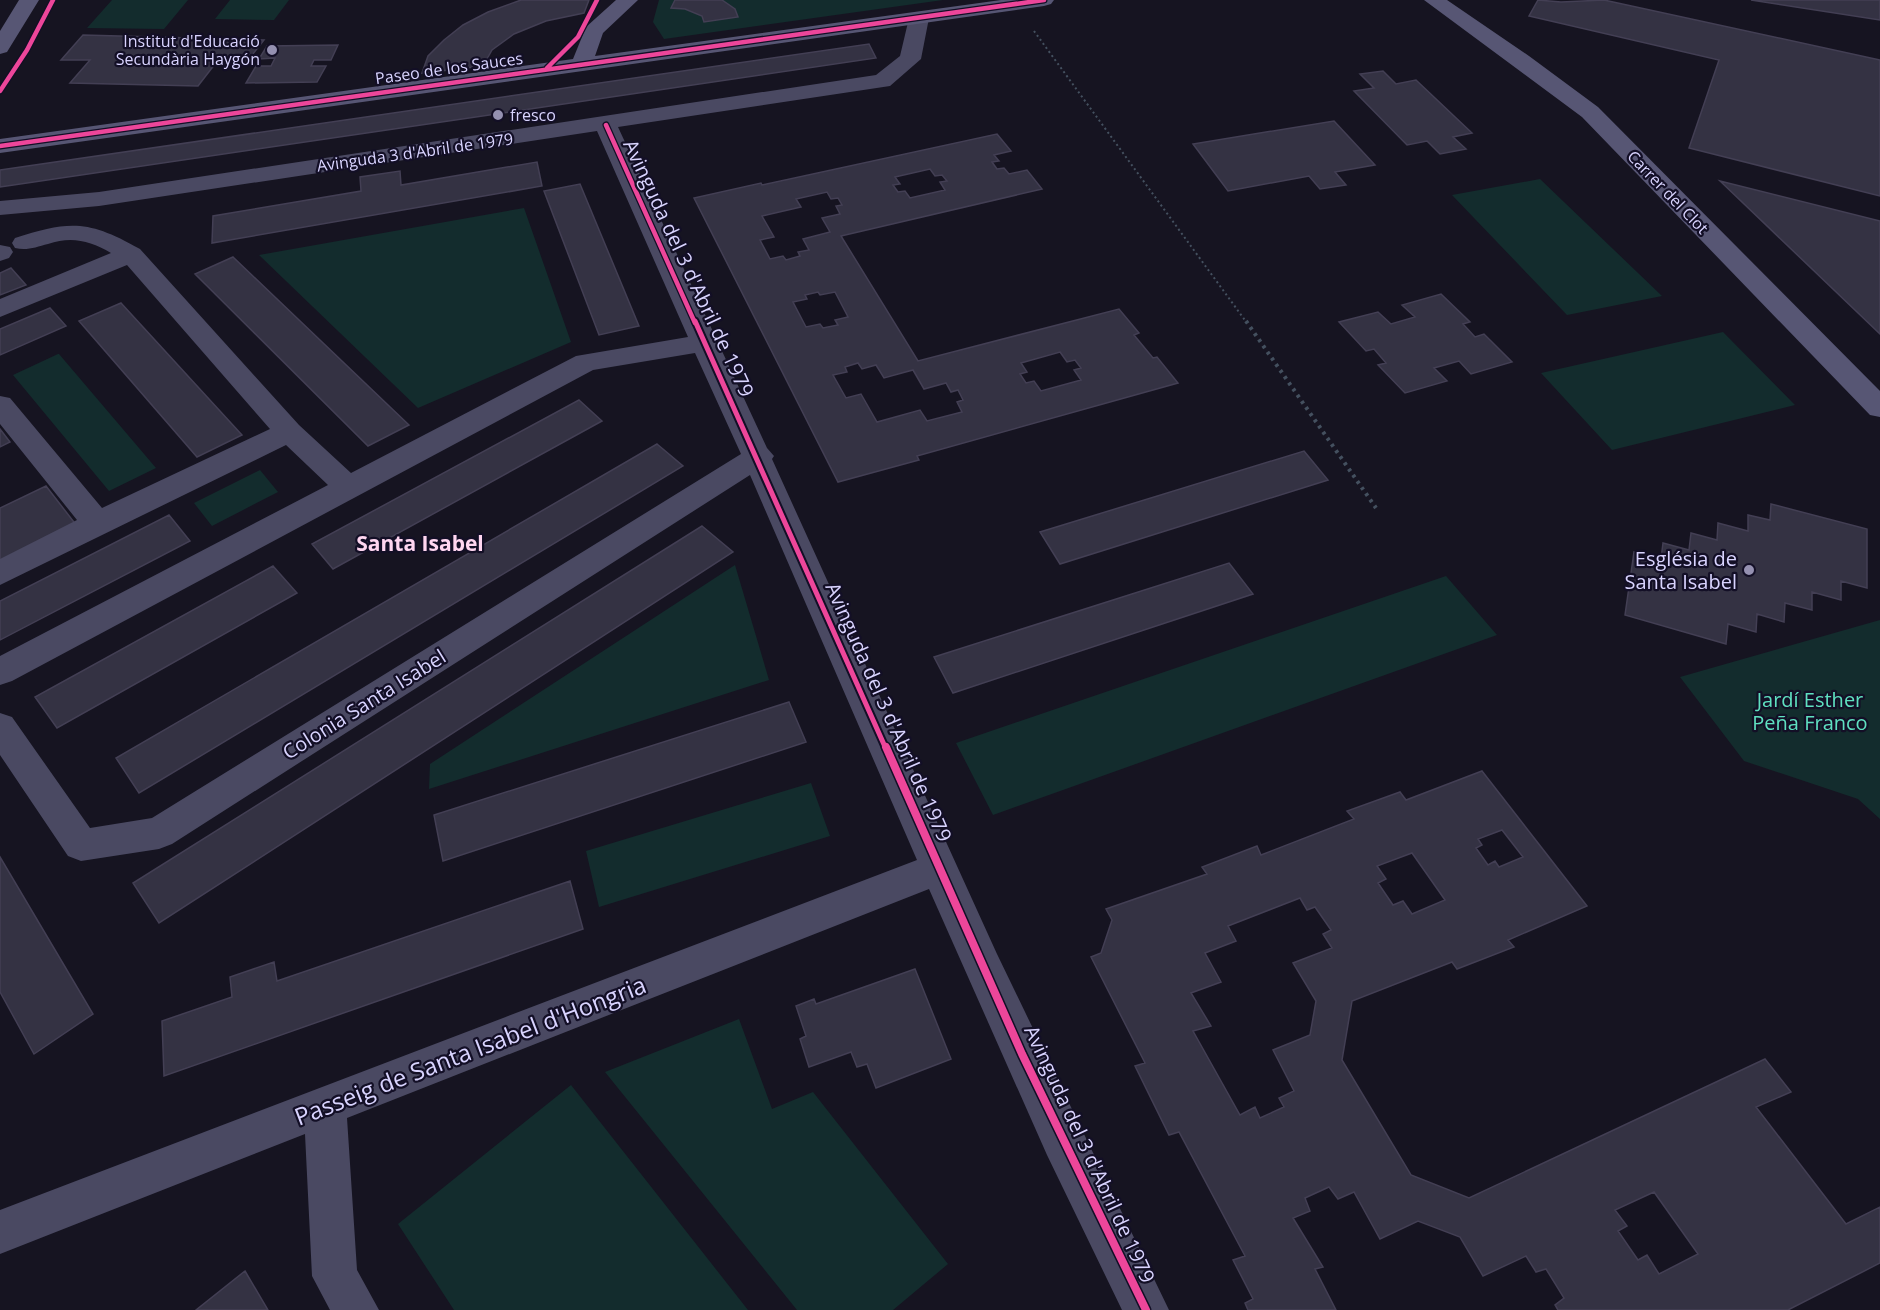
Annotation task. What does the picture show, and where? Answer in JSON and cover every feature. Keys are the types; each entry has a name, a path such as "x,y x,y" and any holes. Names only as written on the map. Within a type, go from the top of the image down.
{"street":[{"path":"0,48 29,0"},
{"path":"583,63 592,32 628,0"},
{"path":"629,42 627,21 644,0"},
{"name":"Paseo de los Sauces","path":"0,146 583,63 629,42 920,18 1044,0"},
{"name":"Carrer del Clot","path":"1434,0 1522,60 1590,112 1880,408"},
{"name":"Avinguda 3 d'Abril de 1979","path":"48,206 606,125 882,81 910,59 920,18"},
{"name":"Avinguda del 3 d'Abril de 1979","path":"606,125 702,343 759,456 940,868 1101,1223 1146,1310"},
{"path":"99,199 91,211 101,237"},
{"path":"0,208 48,206 40,227 24,243"},
{"path":"0,252 53,233 80,230 101,237 131,254 289,432 349,488"},
{"path":"0,309 131,254"},
{"path":"0,672 586,362 702,343"},
{"path":"0,405 97,523"},
{"path":"0,573 97,523 289,432"},
{"name":"Colonia Santa Isabel","path":"0,727 81,845 159,833 759,456"},
{"name":"Passeig de Santa Isabel d'Hongria","path":"0,1232 940,868"},
{"path":"325,1106 335,1276 356,1310"}],"path":[{"path":"1032,29 1219,283 1376,508"}],"green space":[{"path":"112,0 188,0 164,29 87,28"},
{"path":"230,0 289,0 274,20 215,19"},
{"path":"659,0 943,0 664,39 653,22"},
{"path":"1540,179 1662,296 1567,315 1452,195"},
{"path":"524,208 571,342 418,408 259,255"},
{"path":"1723,332 1795,405 1612,450 1541,373"},
{"path":"59,354 156,468 109,491 13,375"},
{"path":"260,470 278,492 212,526 194,503"},
{"path":"735,565 769,680 429,789 430,764"},
{"path":"1446,576 1497,635 993,815 956,743"},
{"name":"Jardí Esther Peña Franco","path":"1880,620 1880,819 1858,799 1744,761 1680,677"},
{"path":"811,783 830,836 599,907 586,851"},
{"path":"739,1019 772,1109 813,1092 948,1264 893,1310 797,1310 605,1072"},
{"path":"571,1085 748,1310 454,1310 398,1224"}],"building":[{"path":"521,0 589,0 584,13 546,21 514,34 492,50 483,66 422,73 428,56 444,40 463,25 488,12"},
{"path":"675,0 722,0 735,9 738,17 704,22 702,16 685,9 671,8"},
{"path":"1538,0 1561,2 1604,0 1880,60 1880,196 1689,148 1719,60 1529,16"},
{"path":"1751,0 1880,0 1880,20"},
{"path":"83,35 264,40 245,64 215,64 198,86 70,83 90,60 61,60"},
{"path":"869,44 876,58 0,187 0,170"},
{"path":"338,45 331,60 314,60 311,66 326,66 317,82 246,83 256,66 271,66 275,58 259,59 267,46"},
{"path":"1383,71 1396,84 1416,80 1472,133 1453,137 1466,149 1440,154 1427,141 1407,145 1354,91 1374,88 1360,74"},
{"path":"1334,121 1375,165 1335,172 1346,185 1320,189 1309,176 1228,191 1193,144"},
{"path":"997,134 1011,151 994,155 999,161 992,162 997,169 1004,168 1009,174 1027,170 1042,189 841,236 918,361 1119,309 1139,333 1134,335 1153,358 1157,357 1178,383 917,456 919,460 838,482 694,198 761,183 762,185","holes":["930,169 935,176 942,175 947,181 940,182 945,190 910,198 905,191 898,192 893,185 900,184 895,177","827,192 831,199 838,198 842,205 836,206 840,214 822,218 830,232 803,239 809,250 798,252 800,256 786,260 783,256 770,259 760,240 774,237 762,216 801,207 796,199","835,292 848,317 835,320 838,325 823,328 820,324 806,327 793,302 807,299 805,295","1060,352 1067,362 1075,360 1081,368 1074,370 1081,380 1041,391 1034,381 1026,383 1020,374 1027,372 1021,363","858,363 862,369 876,365 884,378 913,370 924,389 946,383 951,392 958,390 963,400 957,402 962,412 927,421 920,410 877,422 861,394 846,398 833,375 847,372 845,367"]},
{"path":"537,162 542,186 212,243 213,216 361,191 360,177 400,171 401,185"},
{"path":"1720,181 1880,221 1880,334"},
{"path":"580,184 639,326 599,335 544,191"},
{"path":"233,257 409,425 368,446 195,274"},
{"path":"11,268 26,285 0,295 0,273"},
{"path":"1441,294 1470,322 1463,324 1475,337 1484,334 1512,362 1471,374 1459,361 1434,368 1447,381 1405,393 1378,365 1386,363 1374,349 1366,351 1339,322 1378,312 1391,324 1415,317 1402,305"},
{"path":"121,303 242,435 197,457 79,321"},
{"path":"50,308 66,326 0,355 0,329"},
{"path":"579,400 602,421 333,569 312,544"},
{"path":"0,429 10,442 0,447"},
{"path":"657,444 683,466 139,793 116,758"},
{"path":"1304,451 1328,480 1060,564 1040,532"},
{"path":"46,486 77,526 0,565 0,508"},
{"name":"Església de Santa Isabel","path":"1771,504 1867,529 1867,588 1841,581 1841,600 1812,592 1812,610 1785,603 1784,622 1757,614 1756,632 1728,624 1726,644 1625,615 1634,552 1661,559 1663,543 1689,550 1691,533 1717,540 1718,523 1748,531 1748,515 1770,520"},
{"path":"169,515 190,541 0,640 0,601"},
{"path":"702,526 733,552 159,923 133,883"},
{"path":"1229,563 1253,594 953,693 934,657"},
{"path":"273,566 297,593 57,728 35,697"},
{"path":"789,702 806,742 443,861 434,815"},
{"path":"1482,771 1587,906 1508,940 1514,947 1457,969 1452,962 1352,1001 1342,1060 1411,1175 1469,1198 1765,1059 1791,1092 1756,1107 1846,1224 1880,1207 1880,1263 1788,1310 1558,1310 1555,1305 1564,1298 1546,1269 1536,1272 1526,1256 1483,1276 1460,1237 1418,1221 1380,1239 1354,1192 1338,1199 1329,1187 1305,1198 1310,1211 1293,1218 1323,1267 1315,1269 1336,1310 1248,1310 1245,1303 1253,1299 1233,1260 1245,1256 1179,1132 1169,1135 1135,1066 1145,1063 1091,957 1101,953 1112,920 1106,909 1207,874 1202,867 1257,846 1261,855 1354,819 1347,811 1400,792 1406,800","holes":["1502,830 1523,857 1499,867 1495,861 1488,865 1476,848 1482,845 1478,839","1412,853 1445,900 1412,914 1403,901 1393,905 1378,883 1386,879 1377,866","1300,898 1307,910 1315,907 1331,930 1323,934 1332,948 1293,963 1316,1001 1310,1035 1273,1050 1294,1091 1279,1098 1284,1107 1260,1118 1255,1107 1240,1115 1193,1031 1211,1026 1191,993 1221,982 1205,953 1236,941 1228,926","1654,1192 1698,1254 1659,1274 1647,1255 1638,1260 1618,1231 1627,1226 1615,1210"]},
{"path":"0,857 93,1014 34,1054 0,992"},
{"path":"570,881 583,929 164,1076 162,1021 232,997 230,977 274,962 277,981"},
{"path":"915,969 951,1059 876,1088 867,1064 857,1067 851,1052 809,1067 800,1039 806,1036 796,1006 814,999 816,1004"},
{"path":"245,1271 268,1310 196,1310"}],"cycle path":[{"path":"0,91 27,50 53,0"},
{"path":"547,68 578,37 597,0"},
{"path":"0,146 1044,0"},
{"path":"606,125 802,558 1022,1054 1146,1310"}],"place":[{"name":"Institut d'Educació Secundària Haygón","path":"272,50"},
{"name":"fresco","path":"498,115"},
{"name":"Església de Santa Isabel","path":"1749,570"}],"district":[{"name":"Santa Isabel","path":"420,543"}]}
